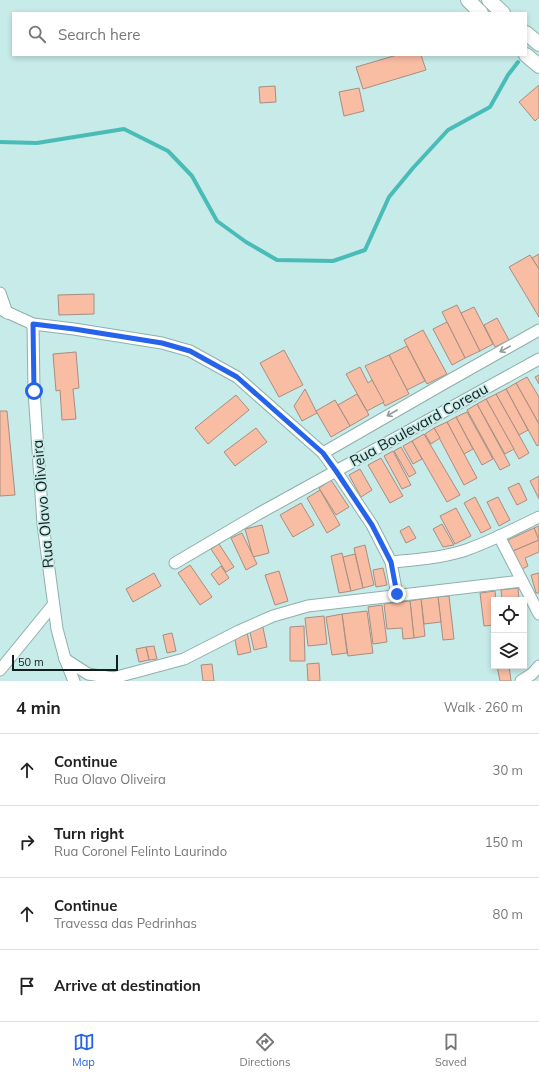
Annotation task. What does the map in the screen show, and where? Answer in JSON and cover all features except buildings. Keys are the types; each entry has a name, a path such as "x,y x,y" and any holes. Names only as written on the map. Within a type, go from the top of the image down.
{"street":[{"path":"468,0 480,12"},
{"path":"489,0 502,12"},
{"path":"527,34 539,44"},
{"path":"527,56 539,66"},
{"path":"0,293 3,311 33,324 162,343 190,351 237,377 323,453 372,525 391,562 397,594"},
{"name":"Rua Olavo Oliveira","path":"33,324 34,391 43,524 56,629 65,659 74,681"},
{"name":"Rua Boulevard Coreau","path":"323,453 539,330"},
{"name":"Rua Boulevard Coreau","path":"175,563 258,514 539,359"},
{"path":"391,562 437,557 456,552 499,536 539,517"},
{"path":"499,536 539,614"},
{"path":"65,659 88,674 112,679 184,659 239,631 273,616 308,606 397,594 522,581"},
{"path":"0,670 53,605"},
{"path":"521,681 532,674 539,666"}],"waterway":[{"path":"0,142 37,143 124,129 168,151 192,176 217,221 246,242 277,260 333,261 365,250 389,197 448,130 490,107 508,75 518,62"}],"route":[{"path":"34,391 33,324 162,343 190,351 212,362 237,377 323,453 372,525 391,562 397,594"}]}
